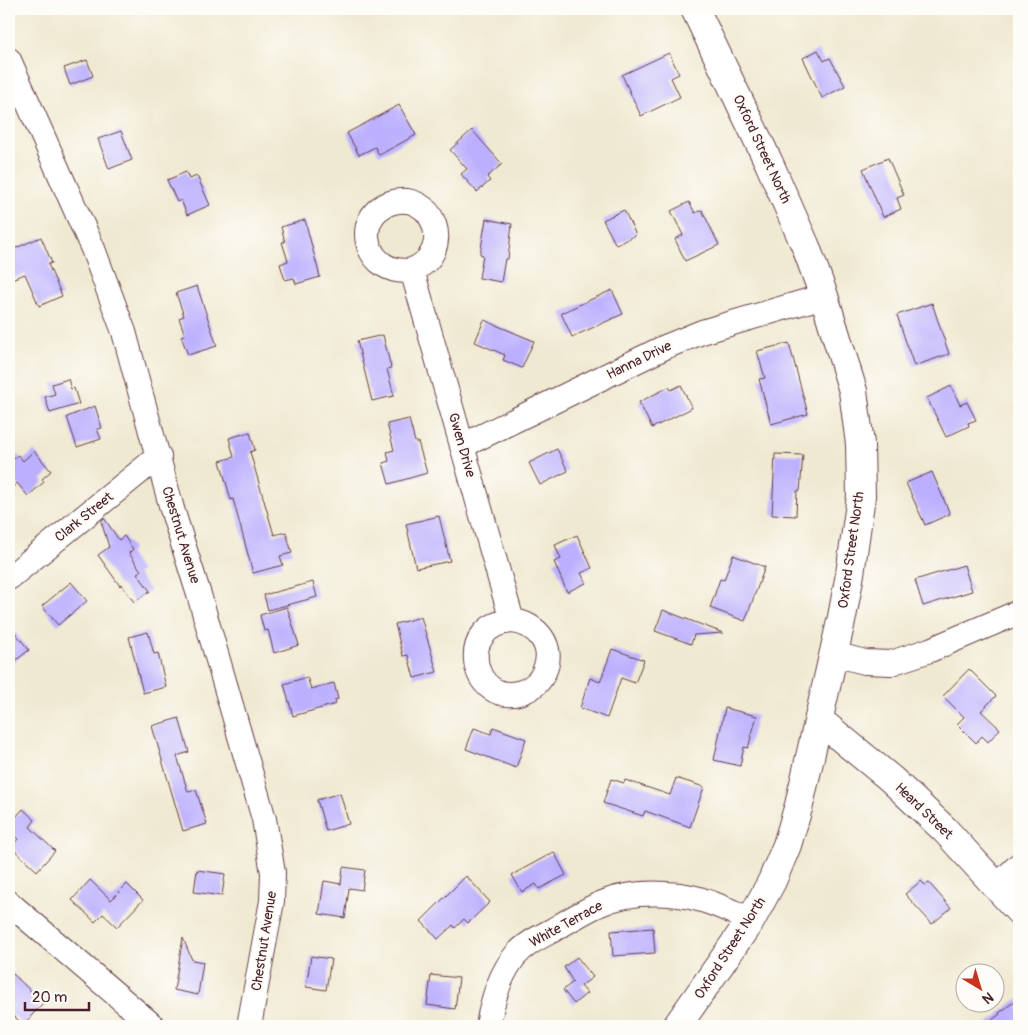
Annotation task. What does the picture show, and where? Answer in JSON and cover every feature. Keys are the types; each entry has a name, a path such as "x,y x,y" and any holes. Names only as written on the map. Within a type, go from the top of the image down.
{"street":[{"name":"Oxford Street North","path":"677,1026 751,920 772,881 787,845 799,806 849,583 861,496 860,444 852,391 824,296 806,247 769,163 696,9"},
{"name":"Chestnut Avenue","path":"9,60 96,258 124,332 172,509 200,598 264,819 273,873 272,901 249,1026"},
{"name":"Gwen Drive","path":"412,270 512,621"},
{"name":"Hanna Drive","path":"462,446 665,347 702,332 824,296"},
{"name":"Clark Street","path":"9,578 159,456"},
{"path":"833,654 865,662 891,663 930,650 1019,612"},
{"name":"Heard Street","path":"818,720 898,786 945,830 1019,911"},
{"path":"996,886 1019,865"},
{"name":"White Terrace","path":"488,1026 493,998 516,954 531,942 600,904 616,898 635,895 680,895 703,900 751,920"},
{"path":"9,903 152,1026"}],"building":[{"path":"818,50 824,61 830,58 845,86 822,98 803,58"},
{"path":"669,53 679,74 671,78 680,97 641,116 622,75"},
{"path":"87,60 93,76 70,85 64,68"},
{"path":"399,105 416,135 379,155 375,147 359,155 347,133"},
{"path":"472,130 502,164 487,177 490,181 477,192 461,174 467,169 450,150"},
{"path":"121,131 132,160 109,169 98,139"},
{"path":"888,158 904,195 897,198 901,209 883,217 863,169"},
{"path":"186,172 189,179 197,176 210,205 187,215 181,200 177,202 167,180"},
{"path":"689,202 695,213 702,210 719,245 685,261 675,239 683,235 671,211"},
{"path":"624,210 636,235 616,245 603,220"},
{"path":"486,219 512,224 508,259 505,259 501,282 479,278 483,255 480,254"},
{"path":"305,220 320,277 296,284 294,278 285,280 280,264 288,261 282,242 285,242 281,227"},
{"path":"41,237 52,263 48,264 62,296 39,306 25,274 9,280 9,251"},
{"path":"197,286 217,346 188,355 181,336 185,335 179,318 184,316 176,293"},
{"path":"612,290 623,314 572,337 561,313"},
{"path":"932,303 949,354 914,366 897,315"},
{"path":"484,320 534,341 522,368 503,360 505,355 475,342"},
{"path":"383,335 391,368 387,369 394,396 372,401 357,341"},
{"path":"789,343 808,414 771,424 759,379 765,378 757,351"},
{"path":"68,379 71,389 74,388 79,404 50,413 45,397 55,394 52,384"},
{"path":"681,385 692,408 652,428 639,402 669,387 671,390"},
{"path":"951,386 960,405 967,402 976,420 968,423 969,426 946,437 927,398"},
{"path":"95,406 102,428 97,429 101,439 77,447 67,417"},
{"path":"409,419 415,442 418,442 427,473 389,484 383,463 389,461 387,452 394,450 387,424"},
{"path":"250,432 255,450 250,452 274,535 286,532 292,553 280,556 283,565 253,573 233,499 231,500 220,461 234,457 229,438"},
{"path":"557,449 568,471 540,485 529,463"},
{"path":"34,451 51,471 42,479 44,482 28,496 17,483 9,491 9,462 18,455 23,461"},
{"path":"775,454 803,455 800,491 797,491 796,516 772,515"},
{"path":"932,472 950,514 925,525 906,483"},
{"path":"439,516 450,561 416,568 406,524"},
{"path":"104,518 119,540 124,536 133,549 129,553 141,571 137,573 150,591 134,602 98,555 109,547 101,521"},
{"path":"577,535 592,568 581,573 586,583 567,592 554,562 561,559 555,545"},
{"path":"733,555 765,567 745,621 710,608 720,579 724,580"},
{"path":"964,565 972,591 923,606 915,580"},
{"path":"71,582 87,601 58,625 42,606"},
{"path":"313,582 317,597 268,610 264,595"},
{"path":"287,607 299,645 274,653 268,630 264,631 260,615"},
{"path":"663,610 723,633 694,635 691,644 655,631"},
{"path":"421,617 437,672 414,678 408,655 403,656 395,624"},
{"path":"9,625 29,650 9,666"},
{"path":"148,632 154,654 158,653 166,687 143,693 129,637"},
{"path":"612,649 644,660 635,683 621,678 607,718 580,708 590,678 600,682"},
{"path":"969,669 996,696 981,711 1000,729 988,742 982,736 976,743 957,724 964,717 943,696"},
{"path":"307,677 311,689 334,683 338,699 335,700 336,704 293,716 284,684"},
{"path":"725,708 757,716 748,748 744,747 740,766 714,760"},
{"path":"179,718 189,752 177,756 188,792 196,790 207,824 183,831 152,726"},
{"path":"493,727 526,739 516,768 466,749 474,728 491,734"},
{"path":"676,778 704,787 690,827 645,811 643,816 603,803 611,779 624,783 625,780 670,795"},
{"path":"340,793 349,824 326,831 317,800"},
{"path":"23,809 35,820 30,827 55,851 37,871 11,847 18,839 9,831 9,825"},
{"path":"554,852 566,875 539,889 536,884 522,892 512,875"},
{"path":"343,867 365,870 362,890 349,888 345,918 319,914 324,881 341,884"},
{"path":"197,870 225,874 222,896 194,892"},
{"path":"466,876 490,902 468,923 464,919 455,928 453,925 438,939 421,921"},
{"path":"90,880 111,900 127,884 143,900 117,927 103,914 95,922 72,900"},
{"path":"921,881 925,885 929,883 951,908 932,924 905,894"},
{"path":"653,928 655,953 613,956 611,931"},
{"path":"183,938 192,960 203,962 198,995 174,990"},
{"path":"311,956 331,959 326,990 306,987"},
{"path":"577,957 593,977 581,986 587,993 574,1004 563,990 573,982 564,967"},
{"path":"9,970 43,1003 23,1025 9,1011"},
{"path":"431,975 459,978 455,1009 427,1005"},
{"path":"1019,998 1019,1026 984,1026 1000,1012 1006,1012 1006,1008"}]}
